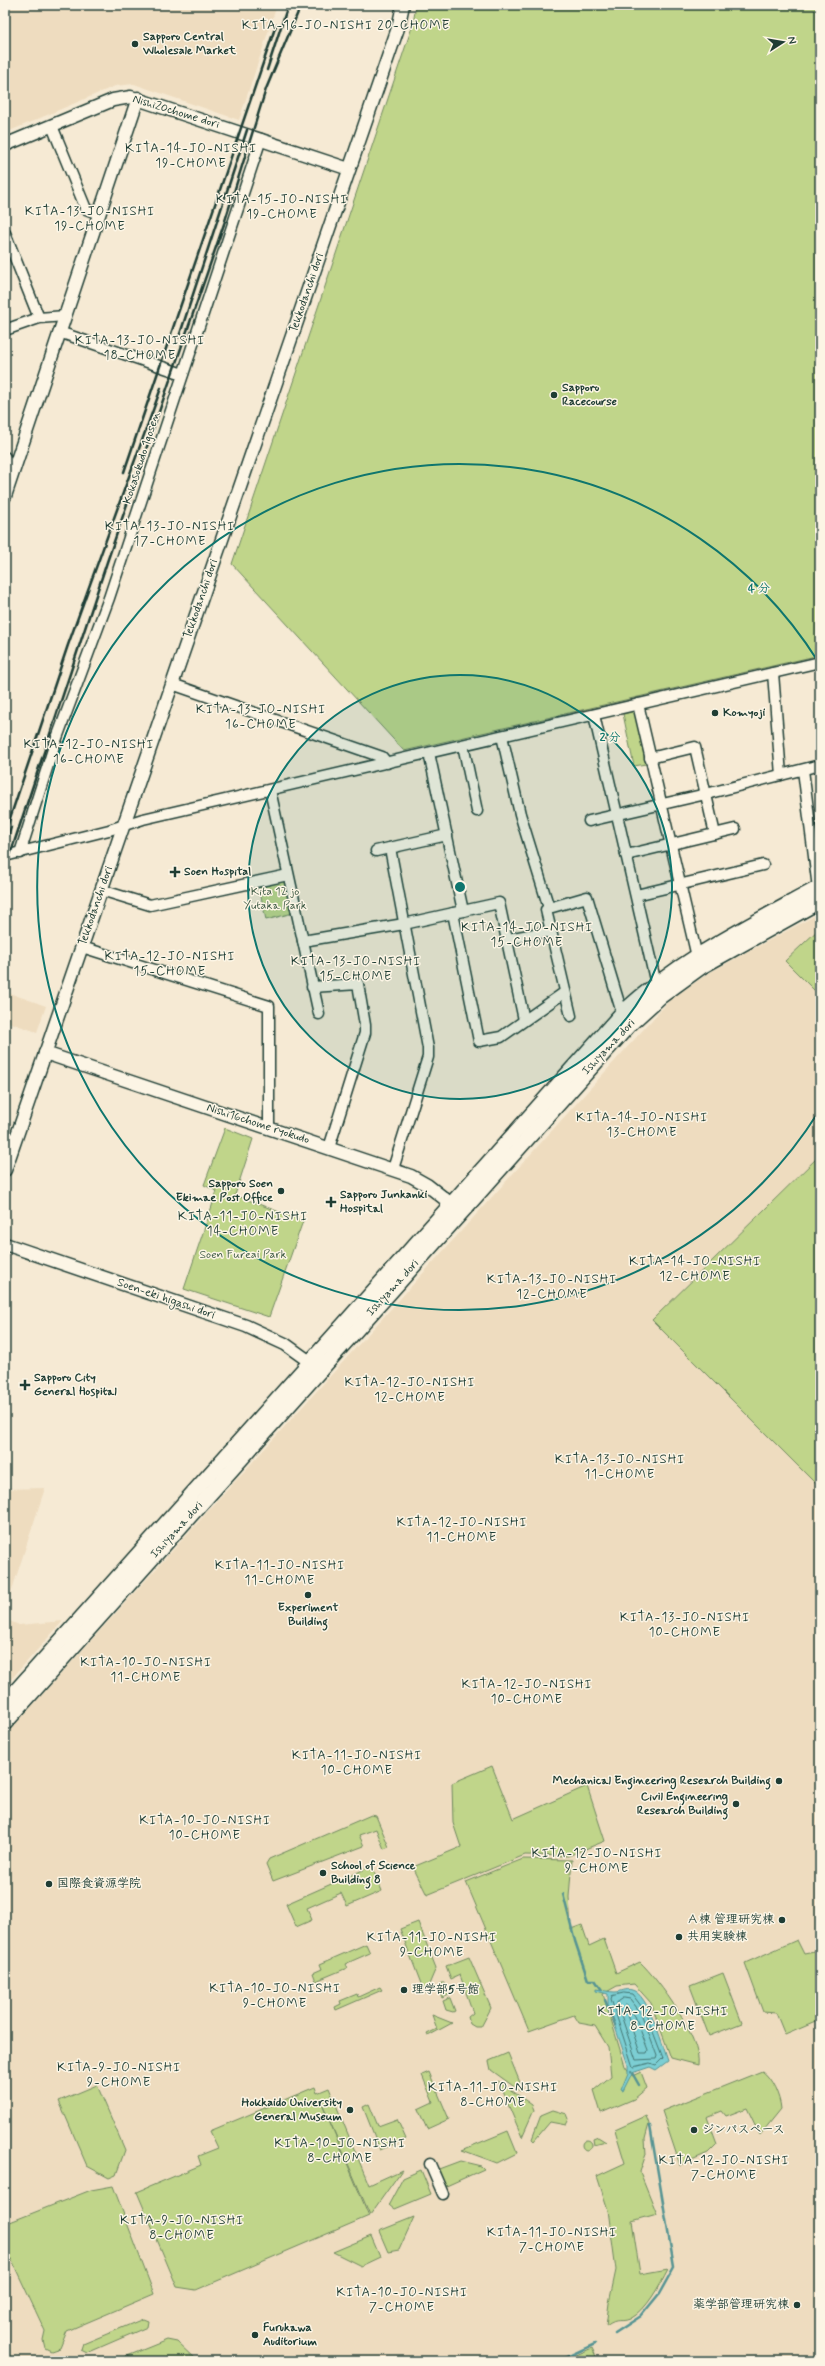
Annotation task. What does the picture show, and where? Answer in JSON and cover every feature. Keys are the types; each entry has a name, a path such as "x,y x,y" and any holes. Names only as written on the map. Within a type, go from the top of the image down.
{"main road":[{"name":"Ishiyama dori","path":"5,1723 315,1366 456,1208 622,1013 656,984 819,892"},
{"name":"Ishiyama dori","path":"456,1208 629,1024 698,961"},
{"name":"Ishiyama dori","path":"5,1703 315,1366"}],"street":[{"name":"Tekkodanchi dori","path":"5,1170 398,28 403,5"},
{"name":"Nishi20chome dori","path":"5,145 118,99 138,98 349,169"},
{"path":"5,496 138,98"},
{"path":"52,126 86,209 99,214"},
{"name":"Kokasokudo 1gosen","path":"20,852 54,746 109,598 261,139"},
{"path":"5,233 39,318"},
{"path":"5,330 39,318 65,316"},
{"path":"60,332 183,374"},
{"path":"5,457 12,475"},
{"path":"5,856 270,790 820,662"},
{"path":"773,673 781,775"},
{"path":"172,684 382,757 387,763"},
{"path":"638,704 679,885 698,961"},
{"path":"594,715 656,984"},
{"path":"502,736 520,814 549,908"},
{"path":"463,745 478,811"},
{"path":"650,758 695,747 715,834"},
{"path":"428,753 463,911"},
{"path":"589,820 661,805 820,765"},
{"path":"803,770 819,892"},
{"path":"270,790 318,1014"},
{"path":"626,855 670,846 735,829"},
{"path":"376,851 447,835"},
{"path":"390,848 428,1056 393,1169"},
{"path":"636,895 763,865"},
{"path":"101,890 150,905 288,875"},
{"path":"571,1016 546,910 587,897 622,1013"},
{"path":"303,941 404,924 499,903 508,939 524,1020"},
{"path":"453,913 479,1041 501,1037 565,992"},
{"path":"508,939 551,931"},
{"path":"82,946 269,1006 269,1128"},
{"path":"312,987 358,984 366,1025 365,1033 329,1148"},
{"name":"Nishi16chome ryokudo","path":"45,1053 393,1169 427,1185 456,1208"},
{"name":"Soen-eki higashi dori","path":"5,1244 246,1326 285,1344 315,1366"},
{"path":"430,2164 443,2194"}],"shaded area":[{"name":"Sapporo Central Wholesale Market","path":"5,5 277,5 239,120 134,84 115,86 5,133"},
{"path":"820,913 820,2361 5,2361 5,1736 670,1000 709,973"},
{"path":"9,993 46,1006 37,1032 5,1021 5,1004"},
{"path":"45,1488 7,1605 5,1605 5,1489"},
{"path":"5,1619 19,1625 63,1621 5,1686"}],"green space":[{"name":"Sapporo Racecourse","path":"416,5 820,5 820,655 404,751 232,564 413,24"},
{"path":"635,711 646,764 634,766 623,714"},
{"name":"Kita 12 jo Yutaka Park","path":"284,881 293,913 266,920 259,887"},
{"path":"820,928 820,996 785,961"},
{"name":"Soen Fureai Park","path":"225,1128 253,1139 235,1195 303,1221 269,1317 184,1289 217,1191 204,1185"},
{"path":"820,1155 820,1488 652,1320"},
{"path":"492,1766 513,1819 587,1786 605,1841 568,1856 525,1855 427,1895 413,1867 461,1847 453,1823 452,1783"},
{"path":"371,1815 376,1816 389,1847 384,1849 376,1829 359,1835 364,1846 273,1881 266,1864 269,1859"},
{"path":"523,1859 572,1860 569,1897 571,1929 582,1925 589,1946 604,1939 616,1973 640,1962 658,1982 678,2010 693,2040 698,2065 671,2058 651,2003 634,1984 617,1986 603,1994 625,2066 632,2076 641,2072 647,2088 634,2099 601,2113 594,2090 611,2076 608,2047 595,2026 579,2023 574,2015 529,2031 466,1882"},
{"path":"372,1866 382,1891 347,1906 341,1893 307,1908 312,1920 296,1927 286,1904"},
{"path":"418,1922 436,1968 425,1994 400,1929"},
{"path":"797,1940 804,1954 820,1951 820,2020 785,2035 776,2013 763,2012 745,1963"},
{"path":"366,1944 370,1953 345,1964 347,1968 316,1981 313,1973 322,1969 320,1964"},
{"path":"469,1957 491,2008 481,2027 475,2027 470,2024 468,2017 473,2013 460,1975 451,1979 446,1966"},
{"path":"723,1973 742,2023 709,2036 690,1986"},
{"path":"441,1983 444,1983 449,1995 442,1998 438,1990"},
{"path":"380,1987 382,1990 336,2010 335,2007 341,2004 340,2001 357,1994 358,1997"},
{"path":"450,1998 455,2011 453,2012 446,2010 443,2001"},
{"path":"432,2015 452,2023 428,2036 427,2034 437,2029"},
{"path":"508,2053 523,2090 520,2091 491,2070 489,2061"},
{"path":"762,2071 766,2074 775,2088 781,2109 760,2135 747,2108 726,2116 722,2111 707,2117 717,2144 708,2153 680,2165 662,2111"},
{"path":"429,2072 449,2119 427,2129 418,2109 433,2102 422,2075"},
{"path":"498,2081 532,2105 534,2110 522,2137"},
{"path":"97,2085 125,2150 116,2175 109,2178 87,2166 59,2101"},
{"path":"315,2087 317,2093 329,2088 369,2185 402,2170 370,2215 322,2103 369,2216 196,2290 177,2287 137,2192 201,2165 198,2156 218,2148 210,2131"},
{"path":"369,2104 378,2126 397,2119 406,2139 380,2150 363,2107"},
{"path":"553,2110 567,2114 569,2119 566,2125 550,2122 534,2141 532,2139 541,2115"},
{"path":"646,2116 649,2124 645,2139 646,2154 640,2172 657,2214 632,2221 640,2274 668,2269 661,2283 642,2310 630,2319 616,2321 606,2326 616,2270 608,2210 597,2176 625,2163 615,2130"},
{"path":"508,2131 517,2153 497,2163 462,2150"},
{"path":"598,2137 606,2142 594,2145 593,2139"},
{"path":"585,2140 589,2140 591,2141 591,2149 585,2150 582,2147 582,2143"},
{"path":"460,2161 481,2166 484,2169 442,2188 436,2170"},
{"path":"421,2170 431,2194 395,2209 389,2204 403,2178"},
{"path":"113,2186 154,2294 67,2331 60,2348 51,2351 45,2348 43,2340 45,2331 5,2246 5,2224 91,2190"},
{"path":"414,2217 399,2250 388,2252 379,2231"},
{"path":"371,2236 380,2257 361,2266 333,2252"},
{"path":"143,2319 148,2321 147,2327 87,2353 81,2350 83,2344"},
{"path":"167,2340 177,2342 197,2361 115,2361"},
{"path":"592,2348 598,2361 563,2361"}],"water":[{"path":"596,1989 615,1992 632,1990 638,1993 644,2000 654,2020 668,2061 656,2070 650,2067 632,2073 623,2091 621,2090 628,2073 628,2065 608,2006 608,1994 596,1991"}],"waterway":[{"path":"563,1894 575,1941 588,1980 595,1980 602,1990"},
{"path":"605,2000 615,2025"},
{"path":"631,2071 639,2085"},
{"path":"615,2333 641,2316 659,2294 674,2267 650,2126"},
{"path":"558,2361 595,2344"}],"railway":[{"path":"267,70 288,5"},
{"path":"5,870 107,562 224,224 266,89 301,5"},
{"path":"124,472 276,25"},
{"path":"179,337 247,130"},
{"path":"5,833 68,645 161,388"},
{"path":"5,846 11,827"}],"place":[{"name":"Sapporo Central Wholesale Market","path":"135,44"},
{"name":"Sapporo Racecourse","path":"554,395"},
{"name":"Komyoji","path":"715,713"},
{"name":"Soen Hospital","path":"175,872"},
{"name":"Sapporo Soen Ekimae Post Office","path":"281,1191"},
{"name":"Sapporo Junkanki Hospital","path":"331,1202"},
{"name":"Sapporo City General Hospital","path":"25,1385"},
{"name":"Experiment Building","path":"308,1595"},
{"name":"Mechanical Engineering Research Building","path":"779,1781"},
{"name":"Civil Engineering Research Building","path":"736,1804"},
{"name":"School of Science Building 8","path":"323,1873"},
{"name":"国際食資源学院","path":"49,1884"},
{"name":"Ａ棟 管理研究棟","path":"782,1920"},
{"name":"共用実験棟","path":"679,1937"},
{"name":"理学部5号館","path":"404,1990"},
{"name":"Hokkaido University General Museum","path":"350,2110"},
{"name":"ジンパスペース","path":"694,2130"},
{"name":"薬学部管理研究棟","path":"797,2305"},
{"name":"Furukawa Auditorium","path":"255,2335"}],"district":[{"name":"KITA-16-JO-NISHI 20-CHOME","path":"346,25"},
{"name":"KITA-14-JO-NISHI 19-CHOME","path":"191,156"},
{"name":"KITA-15-JO-NISHI 19-CHOME","path":"282,206"},
{"name":"KITA-13-JO-NISHI 19-CHOME","path":"90,218"},
{"name":"KITA-13-JO-NISHI 18-CHOME","path":"140,348"},
{"name":"KITA-13-JO-NISHI 17-CHOME","path":"170,534"},
{"name":"KITA-13-JO-NISHI 16-CHOME","path":"261,716"},
{"name":"KITA-12-JO-NISHI 16-CHOME","path":"89,752"},
{"name":"KITA-14-JO-NISHI 15-CHOME","path":"527,934"},
{"name":"KITA-12-JO-NISHI 15-CHOME","path":"170,964"},
{"name":"KITA-13-JO-NISHI 15-CHOME","path":"356,968"},
{"name":"KITA-14-JO-NISHI 13-CHOME","path":"642,1124"},
{"name":"KITA-11-JO-NISHI 14-CHOME","path":"243,1224"},
{"name":"KITA-14-JO-NISHI 12-CHOME","path":"695,1268"},
{"name":"KITA-13-JO-NISHI 12-CHOME","path":"552,1286"},
{"name":"KITA-12-JO-NISHI 12-CHOME","path":"410,1390"},
{"name":"KITA-13-JO-NISHI 11-CHOME","path":"620,1466"},
{"name":"KITA-12-JO-NISHI 11-CHOME","path":"462,1530"},
{"name":"KITA-11-JO-NISHI 11-CHOME","path":"280,1572"},
{"name":"KITA-13-JO-NISHI 10-CHOME","path":"685,1624"},
{"name":"KITA-10-JO-NISHI 11-CHOME","path":"146,1670"},
{"name":"KITA-12-JO-NISHI 10-CHOME","path":"527,1692"},
{"name":"KITA-11-JO-NISHI 10-CHOME","path":"357,1762"},
{"name":"KITA-10-JO-NISHI 10-CHOME","path":"205,1828"},
{"name":"KITA-12-JO-NISHI 9-CHOME","path":"597,1860"},
{"name":"KITA-11-JO-NISHI 9-CHOME","path":"432,1944"},
{"name":"KITA-10-JO-NISHI 9-CHOME","path":"275,1996"},
{"name":"KITA-12-JO-NISHI 8-CHOME","path":"663,2018"},
{"name":"KITA-9-JO-NISHI 9-CHOME","path":"119,2074"},
{"name":"KITA-11-JO-NISHI 8-CHOME","path":"493,2094"},
{"name":"KITA-10-JO-NISHI 8-CHOME","path":"340,2150"},
{"name":"KITA-12-JO-NISHI 7-CHOME","path":"724,2168"},
{"name":"KITA-9-JO-NISHI 8-CHOME","path":"182,2228"},
{"name":"KITA-11-JO-NISHI 7-CHOME","path":"552,2240"},
{"name":"KITA-10-JO-NISHI 7-CHOME","path":"402,2300"}]}
